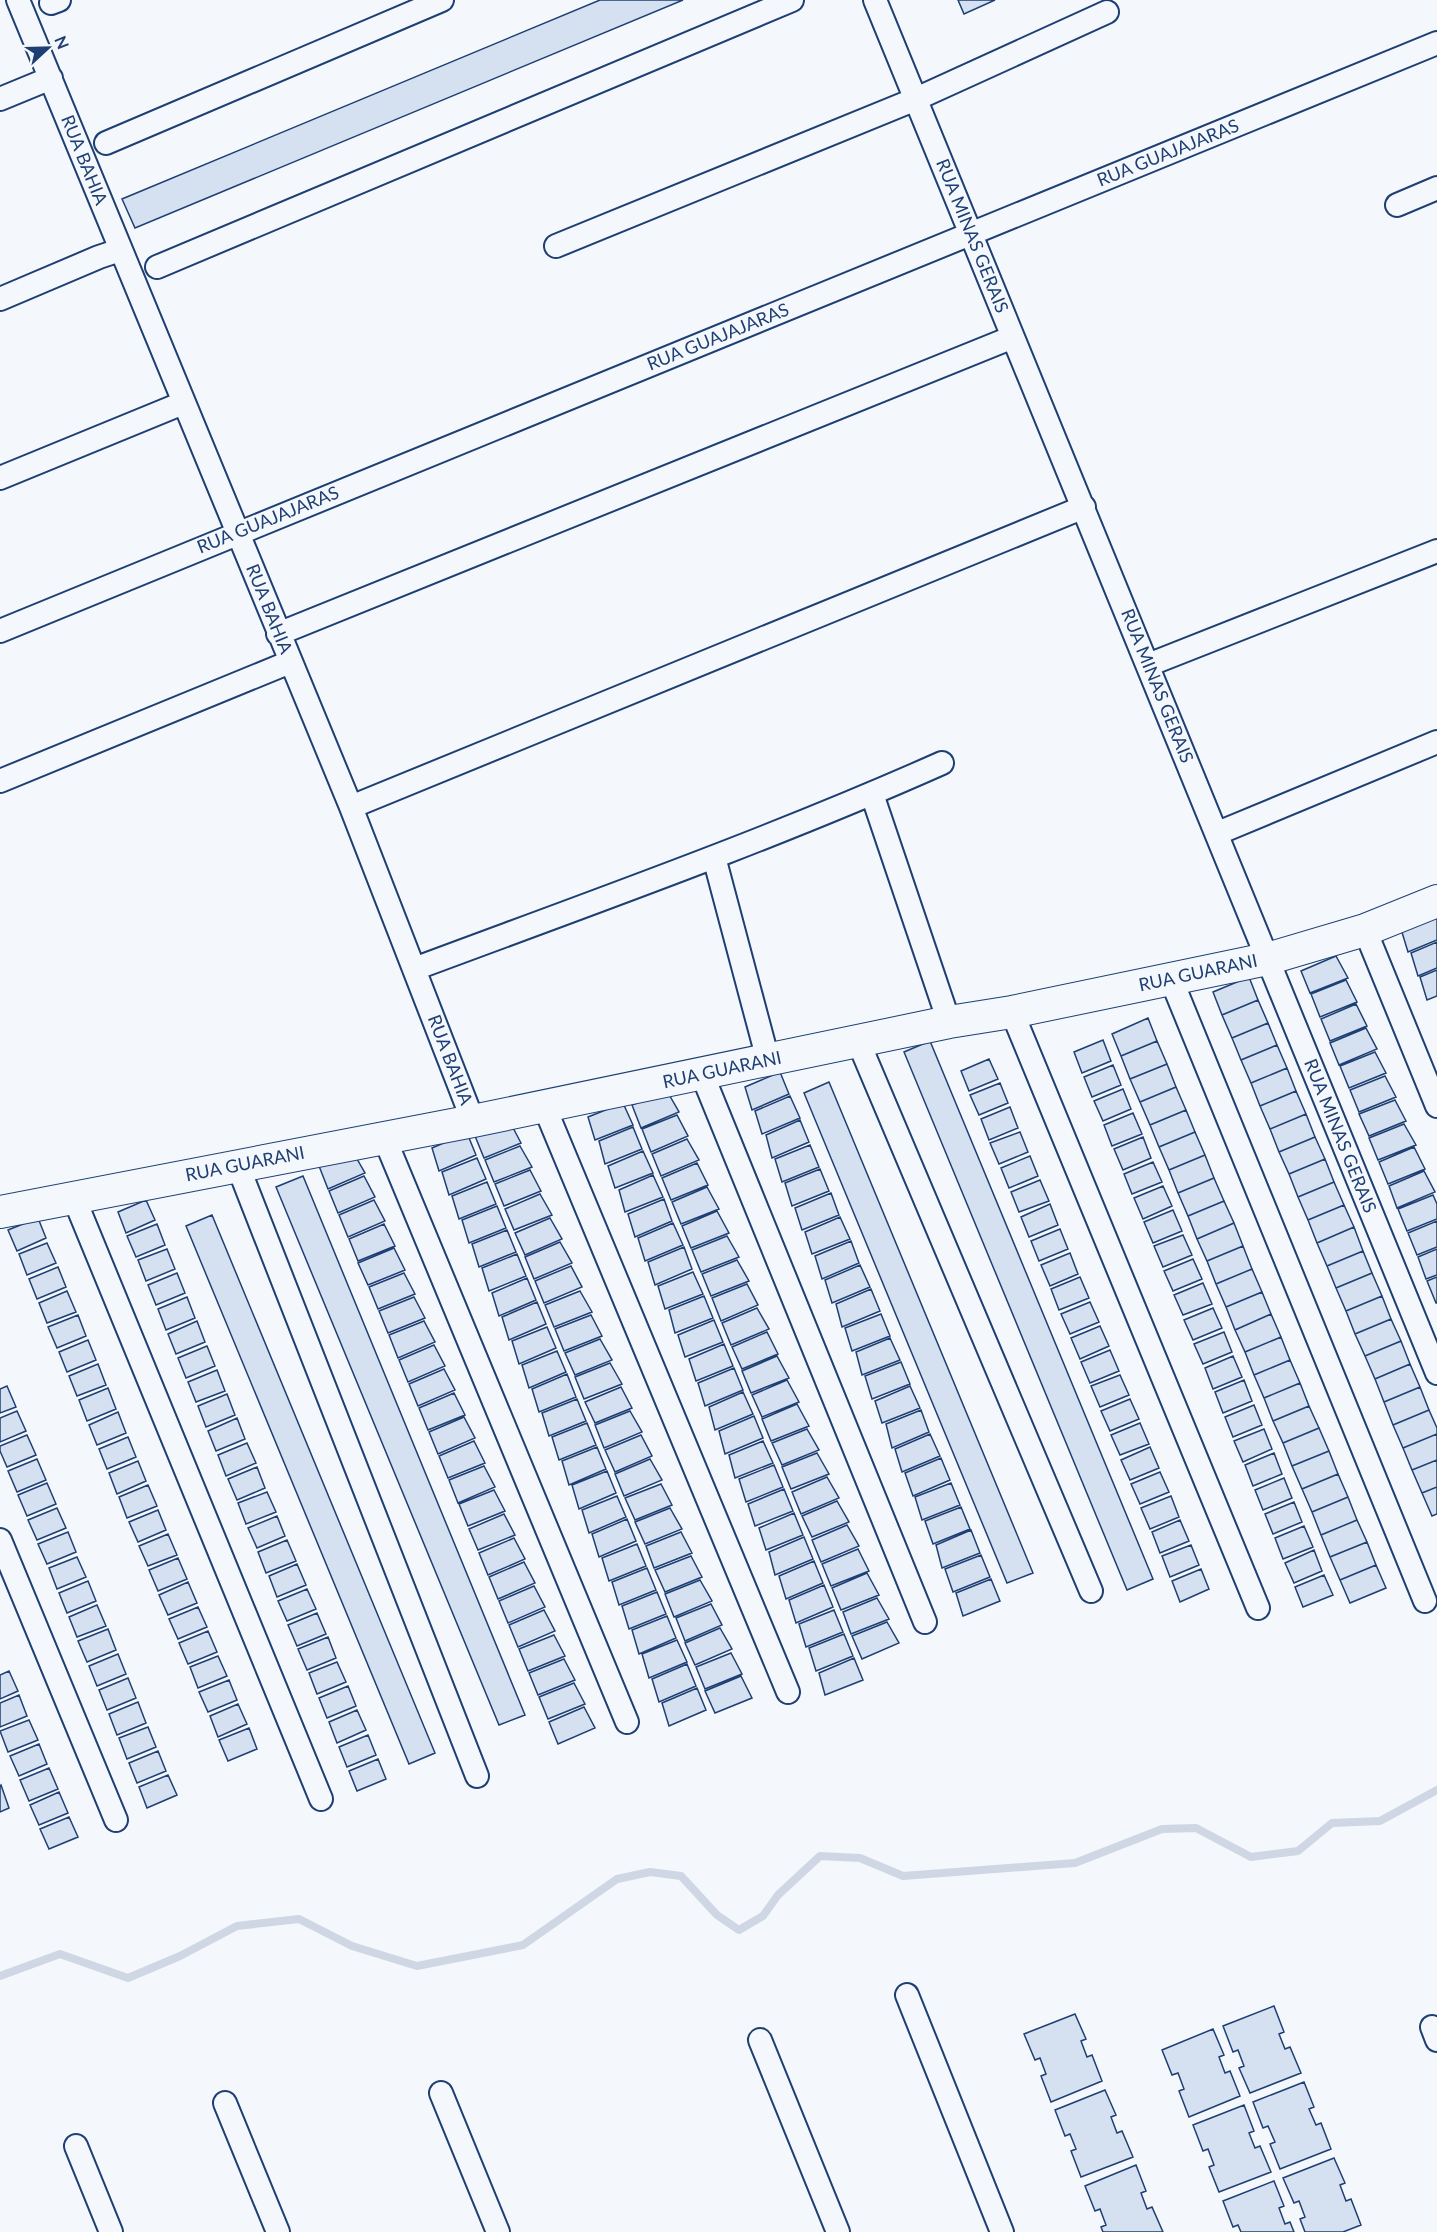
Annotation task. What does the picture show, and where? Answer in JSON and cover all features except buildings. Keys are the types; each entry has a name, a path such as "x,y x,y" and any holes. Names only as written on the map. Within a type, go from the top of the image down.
{"street":[{"name":"RUA BAHIA","path":"18,0 351,807 473,1120"},
{"path":"106,143 442,0"},
{"path":"157,267 792,0"},
{"name":"RUA MINAS GERAIS","path":"875,0 1218,833 1267,959 1437,1373"},
{"path":"556,246 916,99 1107,12"},
{"name":"RUA GUAJAJARAS","path":"0,631 237,532 1437,43"},
{"path":"0,99 51,78"},
{"path":"1397,205 1437,188"},
{"path":"0,299 120,250"},
{"path":"278,634 1013,337"},
{"path":"0,478 183,404"},
{"path":"351,807 1084,507"},
{"path":"1148,665 1437,551"},
{"path":"0,781 290,662"},
{"path":"1218,833 1437,742"},
{"path":"414,969 714,857 872,794 942,763"},
{"path":"872,794 950,1022"},
{"path":"714,857 768,1060"},
{"name":"RUA GUARANI","path":"0,1212 473,1120 1267,959 1365,930 1437,901"},
{"path":"1365,930 1437,1106"},
{"path":"1171,979 1425,1601"},
{"path":"1012,1012 1258,1608"},
{"path":"858,1041 1091,1591"},
{"path":"702,1074 925,1622"},
{"path":"546,1105 547,1113 788,1692"},
{"path":"384,1137 627,1722"},
{"path":"243,1164 241,1174 477,1776"},
{"path":"74,1198 321,1799"},
{"path":"0,1540 117,1820"},
{"path":"907,1995 1002,2232"},
{"path":"760,2040 838,2232"},
{"path":"441,2093 498,2232"},
{"path":"225,2103 278,2232"},
{"path":"76,2146 111,2232"}],"waterway":[{"path":"0,1976 60,1954 128,1978 180,1956 237,1926 299,1919 352,1946 417,1966 523,1945 617,1879 650,1872 681,1876 717,1915 739,1930 763,1916 778,1895 820,1856 860,1858 903,1876 1075,1863 1162,1829 1196,1828 1251,1857 1298,1851 1332,1823 1380,1821 1437,1790"}]}
